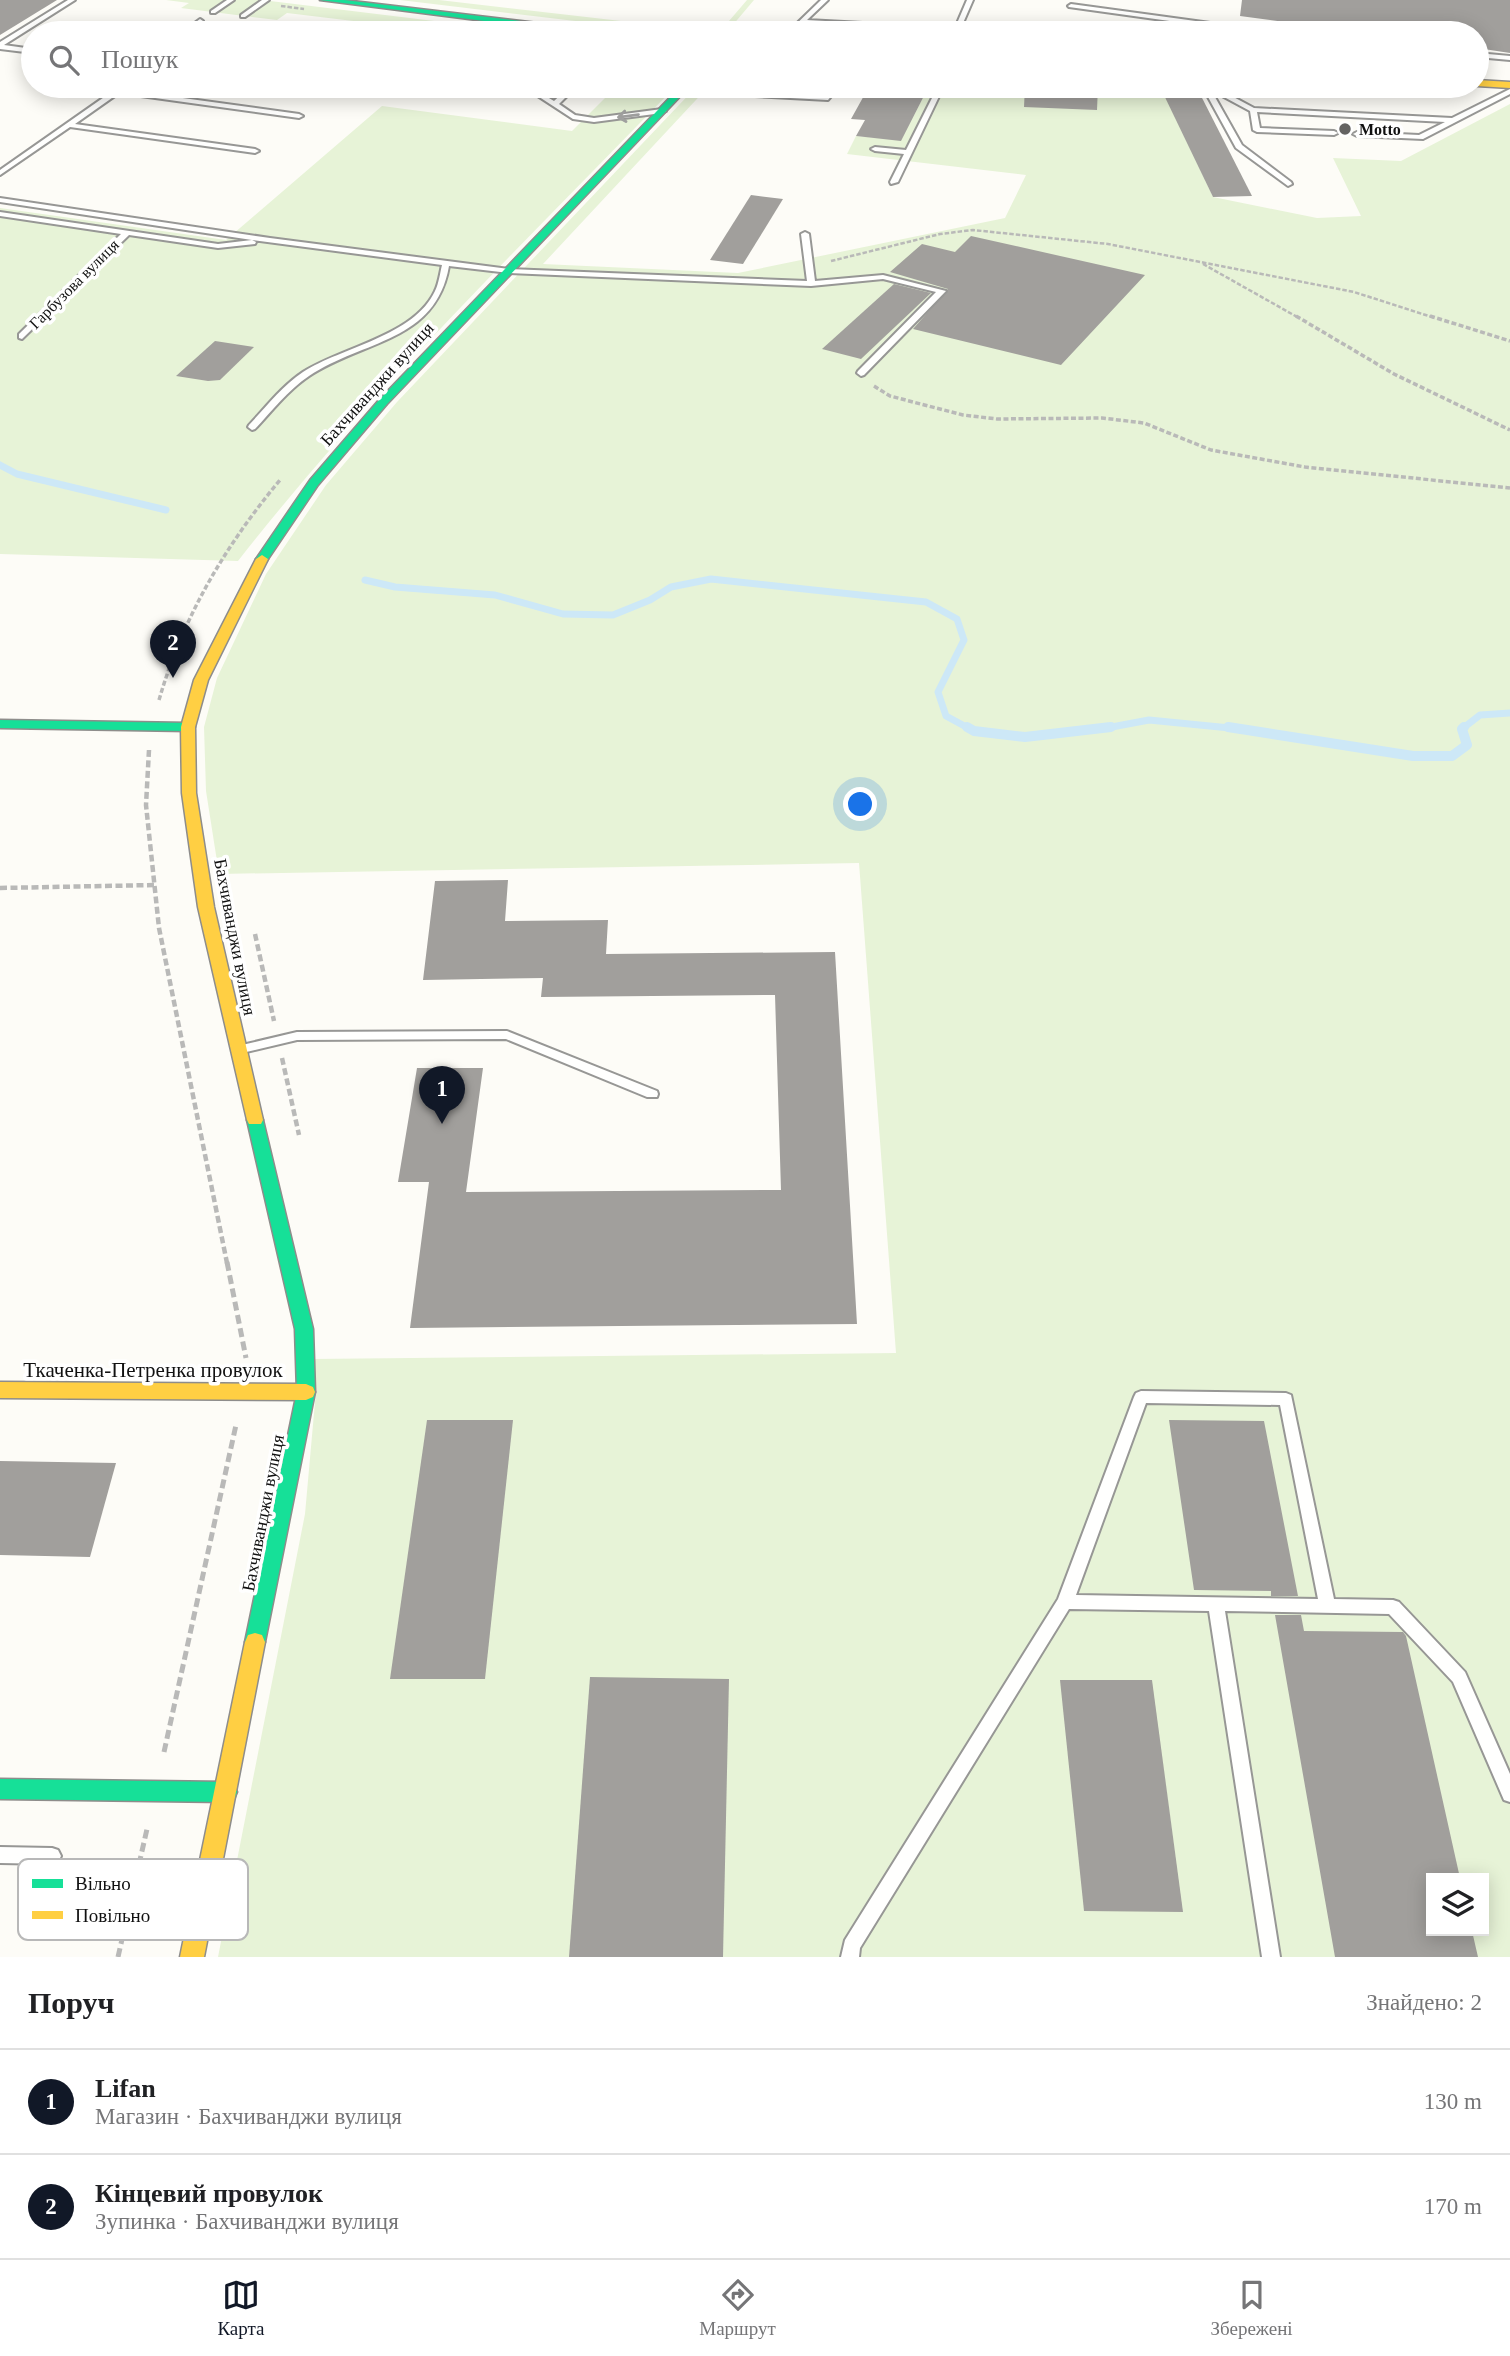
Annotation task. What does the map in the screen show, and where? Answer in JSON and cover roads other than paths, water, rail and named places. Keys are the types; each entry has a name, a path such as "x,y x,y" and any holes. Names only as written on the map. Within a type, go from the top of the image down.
{"street":[{"path":"325,0 499,21"},
{"path":"1489,84 1510,85"},
{"name":"Бахчиванджи вулиця","path":"212,1859 306,1392 304,1329 206,907 189,793 188,727 202,677 252,573 314,483 383,402 674,98"},
{"path":"0,724 188,727"},
{"name":"Ткаченка-Петренка провулок","path":"0,1390 242,1394 306,1392"},
{"path":"0,1789 226,1793"}],"lane":[{"path":"39,21 72,0"},
{"path":"213,12 231,0"},
{"path":"243,16 266,0"},
{"path":"804,21 825,0"},
{"path":"961,21 970,0"},
{"path":"1076,0 1071,6 1181,21"},
{"path":"0,46 21,33"},
{"path":"0,46 21,49"},
{"path":"1489,56 1510,58"},
{"path":"1357,134 1420,137 1510,91"},
{"path":"0,173 108,98"},
{"path":"162,98 299,116"},
{"path":"544,98 573,117 594,120 662,111"},
{"path":"554,105 561,98"},
{"path":"894,182 935,98"},
{"path":"1213,98 1239,146 1288,184"},
{"path":"1230,98 1254,110 1454,120"},
{"path":"1254,110 1257,130 1334,133"},
{"path":"70,125 255,151"},
{"path":"875,149 909,152"},
{"path":"0,200 270,240 509,271 811,284 883,277 943,291 861,373"},
{"path":"0,214 218,246 270,240"},
{"name":"Гарбузова вулиця","path":"22,336 127,233"},
{"path":"805,234 811,284"},
{"path":"252,427 303,375 330,359 374,342 413,322 438,295 446,263"},
{"path":"238,1050 297,1036 507,1035 652,1094"},
{"path":"850,1957 851,1946 1065,1602 1141,1397 1286,1399 1327,1606"},
{"path":"1065,1602 1393,1607 1459,1677 1510,1794"},
{"path":"1216,1604 1271,1957"},
{"path":"0,1855 52,1856"}],"waterway":[{"path":"0,465 17,474 166,510"},
{"path":"365,580 395,587 495,595 563,614 613,615 650,600 671,587 711,579 926,602 957,619 964,640 938,692 946,716 970,729"},
{"path":"1462,729 1480,715 1510,713"},
{"path":"1101,729 1149,720 1240,729"},
{"path":"967,727 974,731 1025,737 1111,727"},
{"path":"1228,727 1413,756 1452,756 1467,745 1462,729"}],"place":[{"name":"Motto","path":"1345,129"},
{"name":"Кінцевий провулок","path":"173,678"},
{"name":"Lifan","path":"442,1124"}]}
